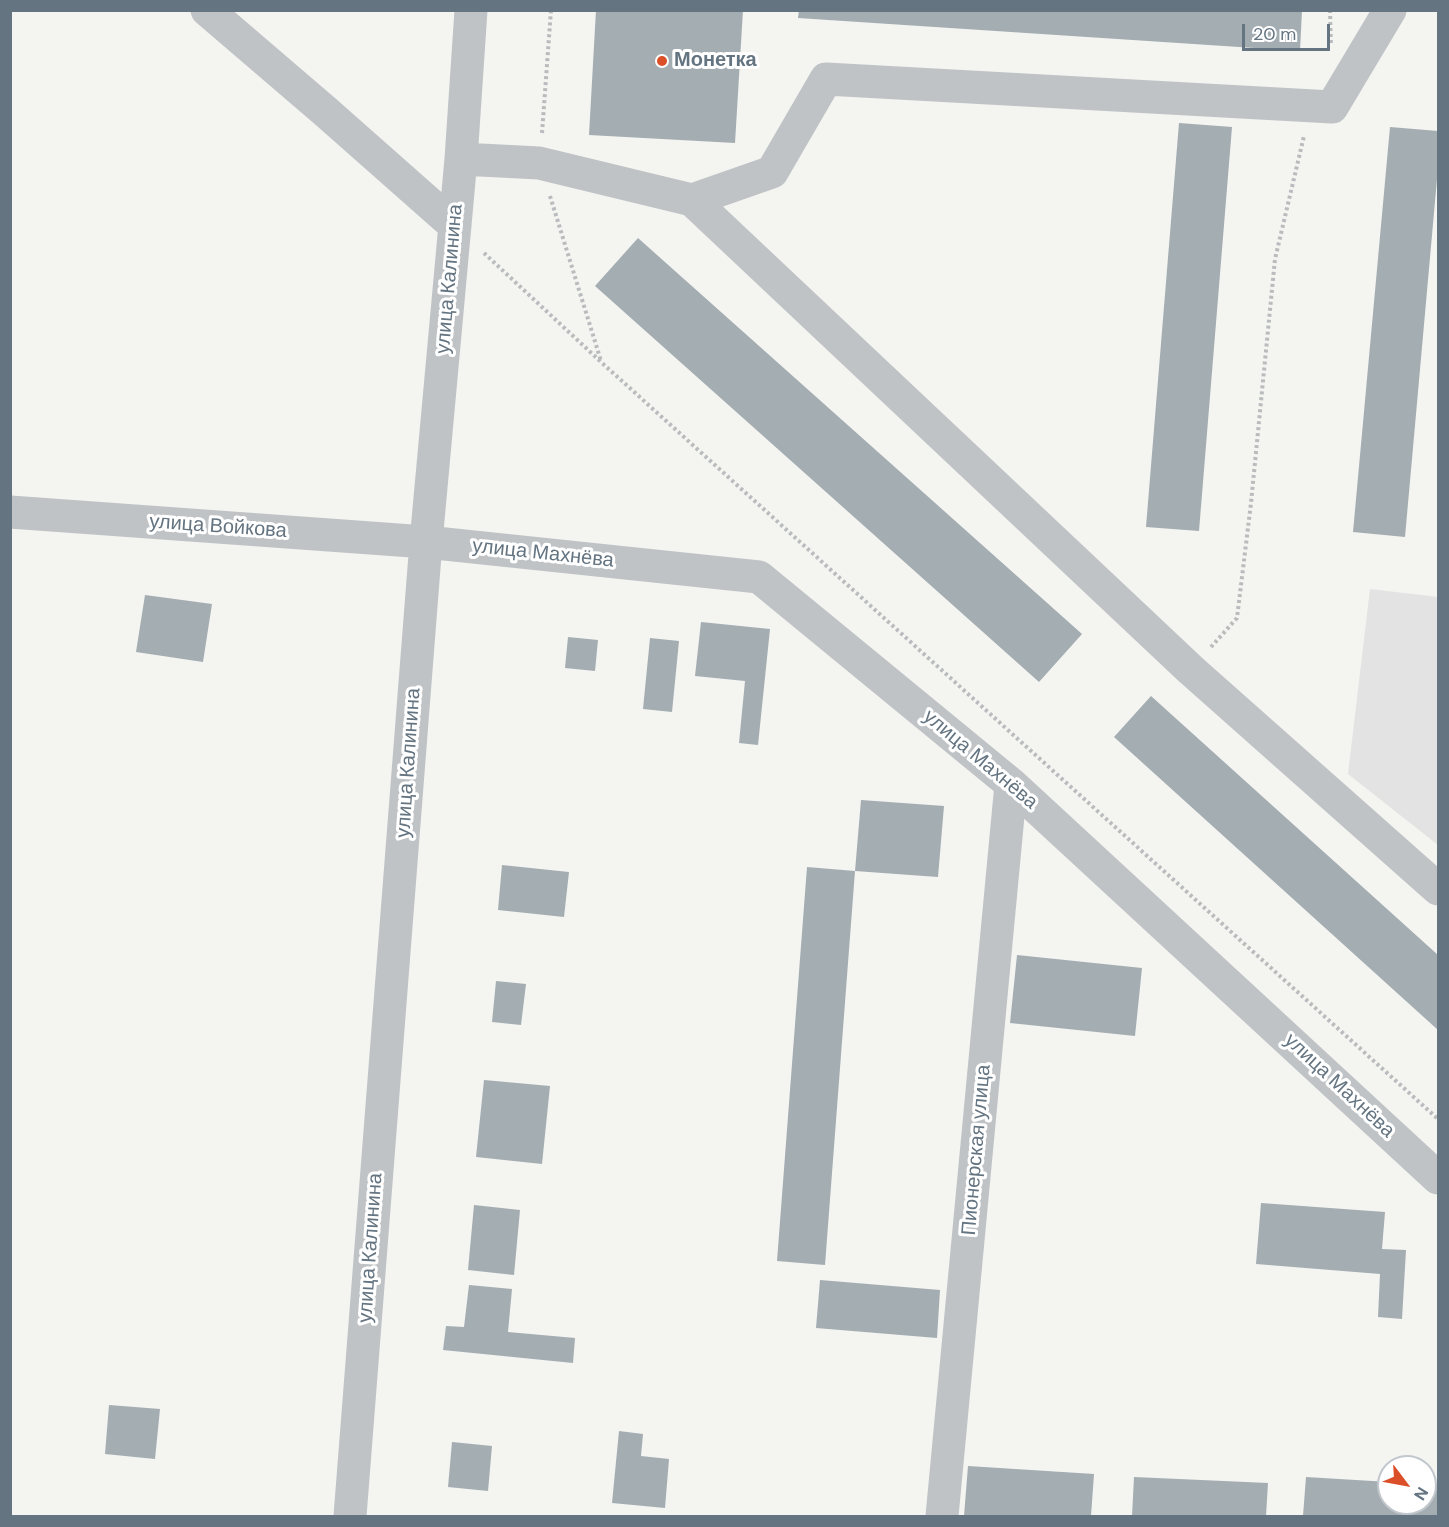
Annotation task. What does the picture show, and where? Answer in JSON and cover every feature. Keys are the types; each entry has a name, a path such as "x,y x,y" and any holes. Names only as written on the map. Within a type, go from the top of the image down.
{"street":[{"path":"207,10 455,226"},
{"name":"улица Калинина","path":"350,1516 426,542 461,159 471,10"},
{"path":"692,200 772,172 826,79 1332,107 1390,10"},
{"path":"461,159 539,163 692,200 1191,670 1438,889"},
{"name":"улица Войкова","path":"10,512 426,542"},
{"name":"улица Махнёва","path":"426,542 759,577 1011,784 1438,1178"},
{"name":"Пионерская улица","path":"942,1516 1011,784"}],"path":[{"path":"551,10 539,163 601,362"},
{"path":"1329,54 1332,44 1330,10"},
{"path":"1191,670 1237,618 1251,503 1275,259 1312,106"},
{"path":"455,226 601,362 1438,1119"}],"shaded area":[{"path":"1370,589 1438,597 1438,845 1348,774"}],"building":[{"path":"596,10 743,10 735,143 589,135"},
{"path":"799,10 1302,10 1300,51 798,18"},
{"path":"1179,123 1232,127 1199,531 1146,527"},
{"path":"1390,127 1438,131 1438,168 1405,537 1353,532"},
{"path":"638,238 1082,634 1039,682 595,286"},
{"path":"145,595 212,604 203,662 136,652"},
{"path":"701,622 770,629 758,745 739,743 745,681 695,676"},
{"path":"568,637 598,640 595,671 565,668"},
{"path":"650,638 679,641 672,712 643,709"},
{"path":"1151,696 1438,955 1438,1030 1114,737"},
{"path":"861,800 944,806 938,877 855,871"},
{"path":"502,865 569,872 564,917 498,910"},
{"path":"807,867 855,871 825,1265 777,1261"},
{"path":"1017,955 1142,968 1135,1036 1010,1023"},
{"path":"496,981 526,984 521,1025 492,1022"},
{"path":"484,1080 550,1086 542,1164 476,1157"},
{"path":"1261,1203 1385,1212 1382,1249 1406,1250 1402,1319 1378,1317 1380,1274 1256,1264"},
{"path":"474,1205 520,1210 514,1275 468,1270"},
{"path":"820,1280 940,1290 937,1338 816,1328"},
{"path":"469,1285 512,1289 508,1332 575,1338 573,1363 443,1350 446,1326 464,1327"},
{"path":"109,1405 160,1409 155,1459 105,1454"},
{"path":"619,1431 643,1434 641,1456 669,1459 665,1508 612,1503"},
{"path":"452,1442 492,1446 488,1491 448,1487"},
{"path":"968,1466 1094,1474 1091,1516 964,1516"},
{"path":"1134,1477 1268,1483 1266,1516 1132,1516"},
{"path":"1306,1477 1377,1481 1377,1515 1437,1515 1438,1486 1438,1516 1303,1516"}],"place":[{"name":"Монетка","path":"662,61"}]}
